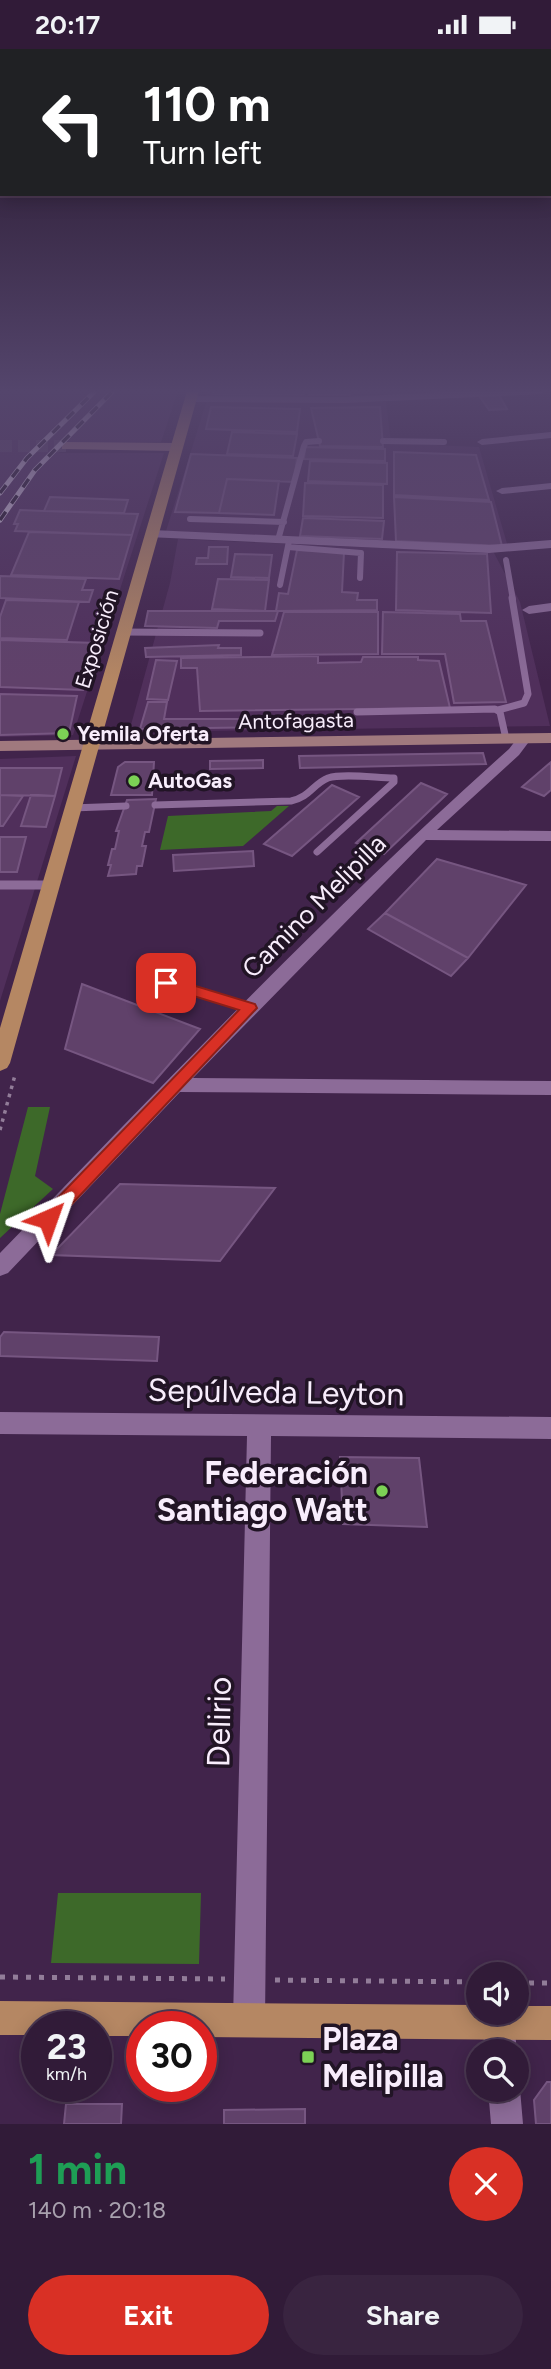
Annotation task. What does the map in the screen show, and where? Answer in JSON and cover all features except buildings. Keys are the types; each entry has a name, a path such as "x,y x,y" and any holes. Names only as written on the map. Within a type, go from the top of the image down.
{"main road":[{"name":"Exposición","path":"0,1063 164,488"},
{"name":"Antofagasta","path":"0,747 551,739"},
{"path":"0,2018 249,2021 500,2037 551,2024"}],"street":[{"path":"502,491 533,488"},
{"path":"152,534 285,543 489,549 551,544"},
{"path":"540,609 551,625"},
{"name":"Camino Melipilla","path":"0,1267 250,1008 422,835 514,752 515,739"},
{"path":"422,835 551,835"},
{"path":"175,1085 551,1088"},
{"name":"Sepúlveda Leyton","path":"0,1423 551,1428"},
{"name":"Delirio","path":"249,2021 259,1425"},
{"path":"505,2102 507,2124"}],"lane":[{"path":"279,585 285,543 284,522 293,488"},
{"path":"190,519 284,522"},
{"path":"285,543 361,553 360,578"},
{"path":"357,712 498,710 524,703 528,694 506,560"},
{"path":"123,632 260,633"},
{"path":"498,710 515,739"},
{"path":"155,806 291,801 307,798 325,778 394,778 394,782 317,852"},
{"path":"72,808 126,807"},
{"path":"0,885 50,885"},
{"path":"166,983 250,1008"}],"path":[{"path":"529,1983 551,1983"}],"shaded area":[{"path":"0,488 153,488 73,735 0,737"},
{"path":"179,488 491,488 508,547 166,531"},
{"path":"178,539 494,553 520,602 550,726 129,732 170,583"},
{"path":"76,756 0,1001 0,759"}],"green space":[{"path":"277,806 289,806 243,846 160,850 168,816 271,811"},
{"path":"28,1107 50,1107 35,1176 53,1189 0,1238 0,1214"},
{"path":"58,1893 201,1893 199,1964 51,1963"}],"railway":[{"path":"0,493 4,488"},
{"path":"0,520 23,488"}],"place":[{"name":"Yemila Oferta","path":"63,734"},
{"name":"AutoGas","path":"134,781"},
{"name":"Federación Santiago Watt","path":"382,1491"},
{"name":"Plaza Melipilla","path":"308,2057"}],"route":[{"path":"48,1219 250,1008 166,983"}]}
